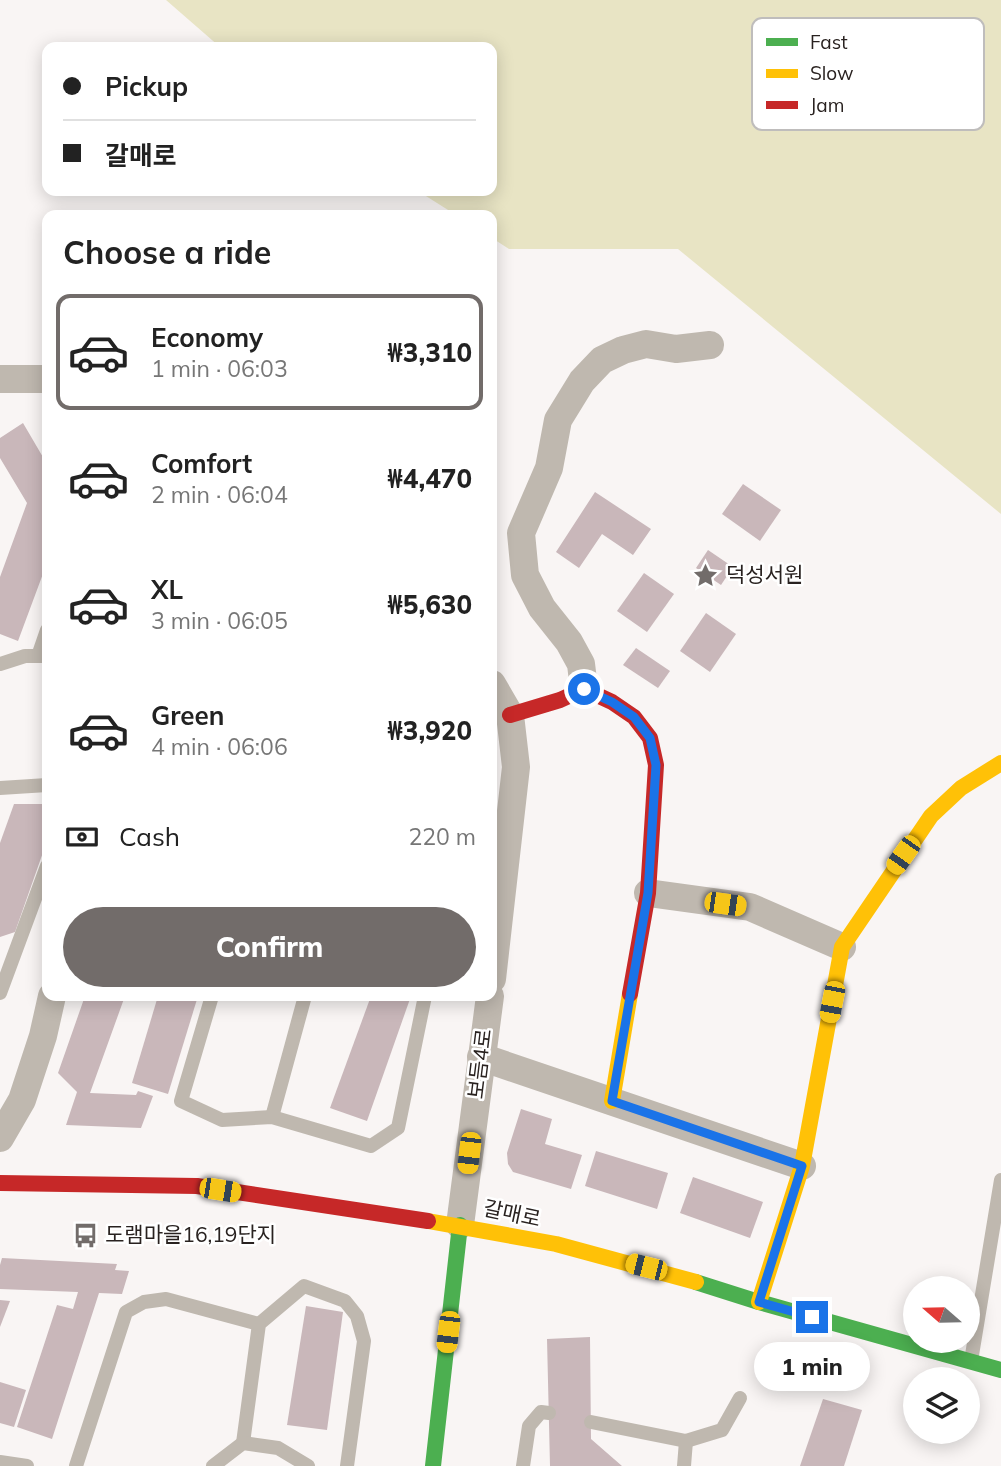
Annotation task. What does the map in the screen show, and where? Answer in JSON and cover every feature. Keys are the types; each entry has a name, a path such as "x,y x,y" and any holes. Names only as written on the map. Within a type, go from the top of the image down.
{"street":[{"path":"584,689 581,664 569,642 542,608 525,575 521,533 549,468 558,420 582,381 603,360 646,344 676,349 710,345"},
{"path":"0,379 42,379"},
{"path":"510,715 584,689 612,702 634,717 650,738 656,765 648,893 612,1101"},
{"path":"497,693 510,715 516,767 497,935"},
{"path":"759,1302 802,1166 842,947 931,816 961,788 1001,763"},
{"path":"648,893 750,907 842,947"},
{"path":"0,1138 22,1100 43,1036 51,1001"},
{"name":"보듬4로","path":"433,1466 488,1001"},
{"path":"481,1057 802,1166"},
{"name":"갈매로","path":"0,1183 197,1186 460,1225 556,1244 668,1273 759,1302 1001,1370"}],"lane":[{"path":"0,664 25,656 42,656"},
{"path":"0,789 42,785"},
{"path":"0,993 42,880"},
{"path":"211,1001 181,1101 222,1120 272,1117 371,1146 398,1128 424,1001"},
{"path":"272,1117 304,1001"},
{"path":"971,1362 1001,1180"},
{"path":"213,1466 243,1443 259,1324 304,1286 345,1301 357,1316 364,1341 347,1466"},
{"path":"76,1466 126,1312 144,1302 166,1300 259,1324"},
{"path":"591,1422 686,1441 722,1430 740,1398"},
{"path":"523,1466 529,1426 541,1412 549,1413"},
{"path":"684,1466 686,1441"},
{"path":"243,1443 278,1448 308,1466"},
{"path":"0,1462 27,1466"}],"shaded area":[{"path":"166,0 1001,0 1001,514 678,249 509,249 497,241 497,210 448,210 426,196 497,196 497,42 214,42"}],"building":[{"path":"23,423 42,455 42,576 18,641 0,634 0,577 27,503 0,458 0,438"},
{"path":"743,484 781,510 760,541 722,514"},
{"path":"595,492 651,529 633,555 602,534 579,568 556,552"},
{"path":"708,550 733,567 721,585 696,568"},
{"path":"644,573 674,594 647,632 617,611"},
{"path":"706,613 736,634 710,672 680,651"},
{"path":"636,648 670,671 658,688 623,665"},
{"path":"14,804 42,804 42,855 15,932 0,937 0,843"},
{"path":"83,1001 123,1001 90,1093 136,1095 138,1091 153,1096 141,1128 66,1125 77,1092 58,1073"},
{"path":"157,1001 196,1001 168,1094 132,1083"},
{"path":"369,1001 409,1001 367,1121 330,1108"},
{"path":"521,1109 552,1119 545,1144 582,1155 571,1189 513,1172 508,1164 507,1153"},
{"path":"596,1151 668,1173 657,1209 585,1186"},
{"path":"693,1177 763,1202 750,1238 680,1213"},
{"path":"2,1258 117,1264 115,1270 129,1271 122,1294 99,1293 52,1439 17,1427 57,1305 73,1309 78,1292 0,1289"},
{"path":"0,1300 10,1301 0,1327"},
{"path":"306,1306 343,1312 327,1430 287,1425"},
{"path":"590,1337 591,1439 622,1466 550,1466 547,1339"},
{"path":"0,1382 26,1390 14,1427 0,1423"},
{"path":"823,1399 862,1410 844,1466 800,1466"}],"traffic: fast":[{"path":"433,1466 460,1225"},
{"path":"696,1282 1001,1370"}],"traffic: slow":[{"path":"759,1302 802,1166 842,947 931,816 961,788 1001,763"},
{"path":"612,1101 630,994"},
{"path":"428,1221 556,1244 696,1282"}],"traffic: jam":[{"path":"510,715 560,700 584,689 612,702 634,717 650,738 656,765 648,893 630,994"},
{"path":"0,1183 197,1186 428,1221"}],"place":[{"name":"덕성서원","path":"706,575"},
{"name":"도램마을16,19단지","path":"85,1235"}],"route":[{"path":"584,689 612,702 634,717 650,738 656,765 648,893 612,1101 802,1166 759,1302 812,1317"}]}
